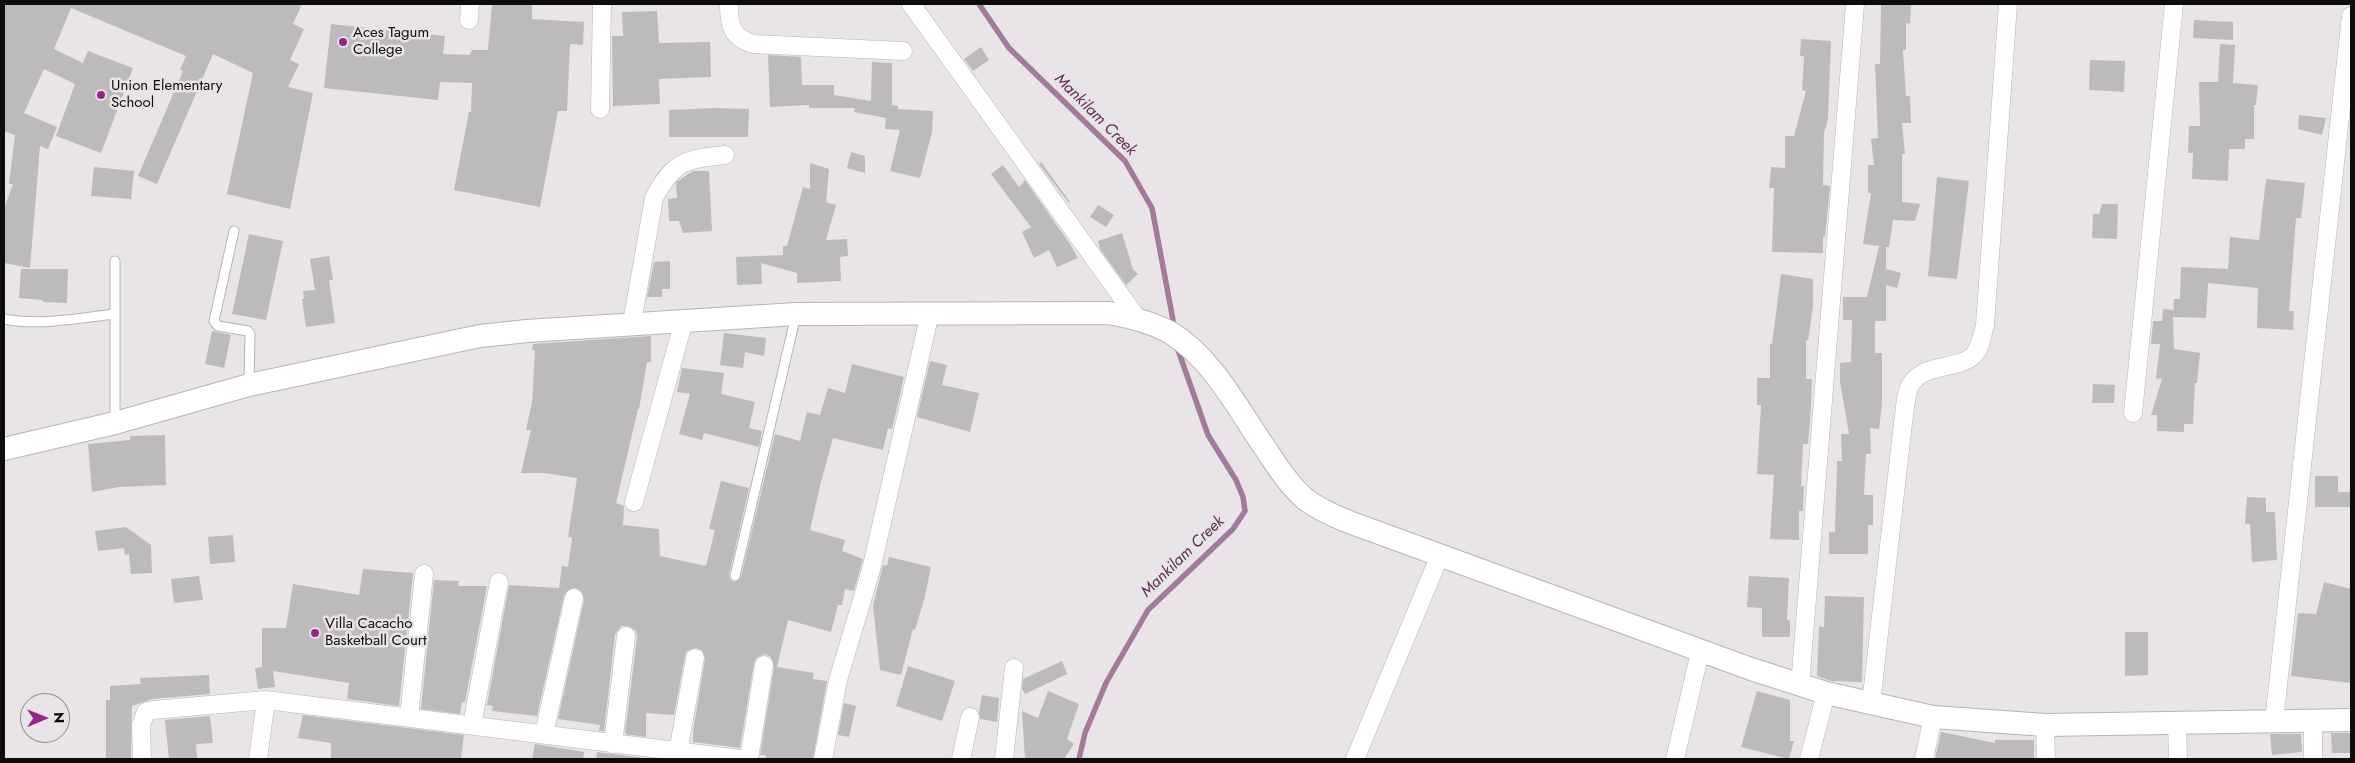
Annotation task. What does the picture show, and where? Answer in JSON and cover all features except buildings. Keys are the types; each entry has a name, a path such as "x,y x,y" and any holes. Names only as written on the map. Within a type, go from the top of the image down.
{"street":[{"path":"600,109 602,4"},
{"path":"729,4 729,20 734,33 742,41 753,44 903,51"},
{"path":"911,4 1137,318"},
{"path":"1800,685 1855,4"},
{"path":"1871,704 1900,452 1910,385 1923,373 1962,361 1974,355 1980,345 1985,325 2008,4"},
{"path":"2133,413 2174,4"},
{"path":"2274,722 2351,16"},
{"path":"632,324 654,198 662,182 671,172 690,158 725,155"},
{"path":"823,759 838,680 871,570 930,313"},
{"path":"4,449 114,423 249,385 480,336 684,320 796,314 930,313 1011,315 1109,313 1137,318 1170,332 1193,350 1217,379 1285,478 1306,499 1349,522 1700,652 1800,685 1871,704 1933,717 2045,725 2351,720"},
{"path":"634,502 684,320"},
{"path":"1355,759 1440,555"},
{"path":"409,717 424,574"},
{"path":"472,725 499,582"},
{"path":"544,734 574,598"},
{"path":"613,744 626,636"},
{"path":"1675,759 1700,652"},
{"path":"678,752 695,658"},
{"path":"749,759 764,665"},
{"path":"1004,759 1014,668"},
{"path":"1809,759 1826,693"},
{"path":"258,759 266,700"},
{"path":"142,759 141,725 142,718 146,712 266,700 740,759"},
{"path":"961,759 970,717"},
{"path":"1924,759 1933,717"},
{"path":"2312,721 2314,759"},
{"path":"2177,724 2178,759"},
{"path":"2045,725 2046,759"}],"lane":[{"path":"234,231 214,321 218,326 248,331 250,334 249,385"},
{"path":"114,423 115,261"},
{"path":"4,319 18,322 44,322 115,314"},
{"path":"735,576 796,314"}],"waterway":[{"name":"Mankilam Creek","path":"979,4 1009,48 1125,161 1152,208 1173,320"},
{"name":"Mankilam Creek","path":"1079,759 1085,733 1106,683 1148,610 1233,529 1245,511 1243,497 1236,480 1208,435 1177,347"}],"place":[{"name":"Aces Tagum College","path":"343,42"},
{"name":"Union Elementary School","path":"101,95"},
{"name":"Villa Cacacho Basketball Court","path":"315,633"}]}
